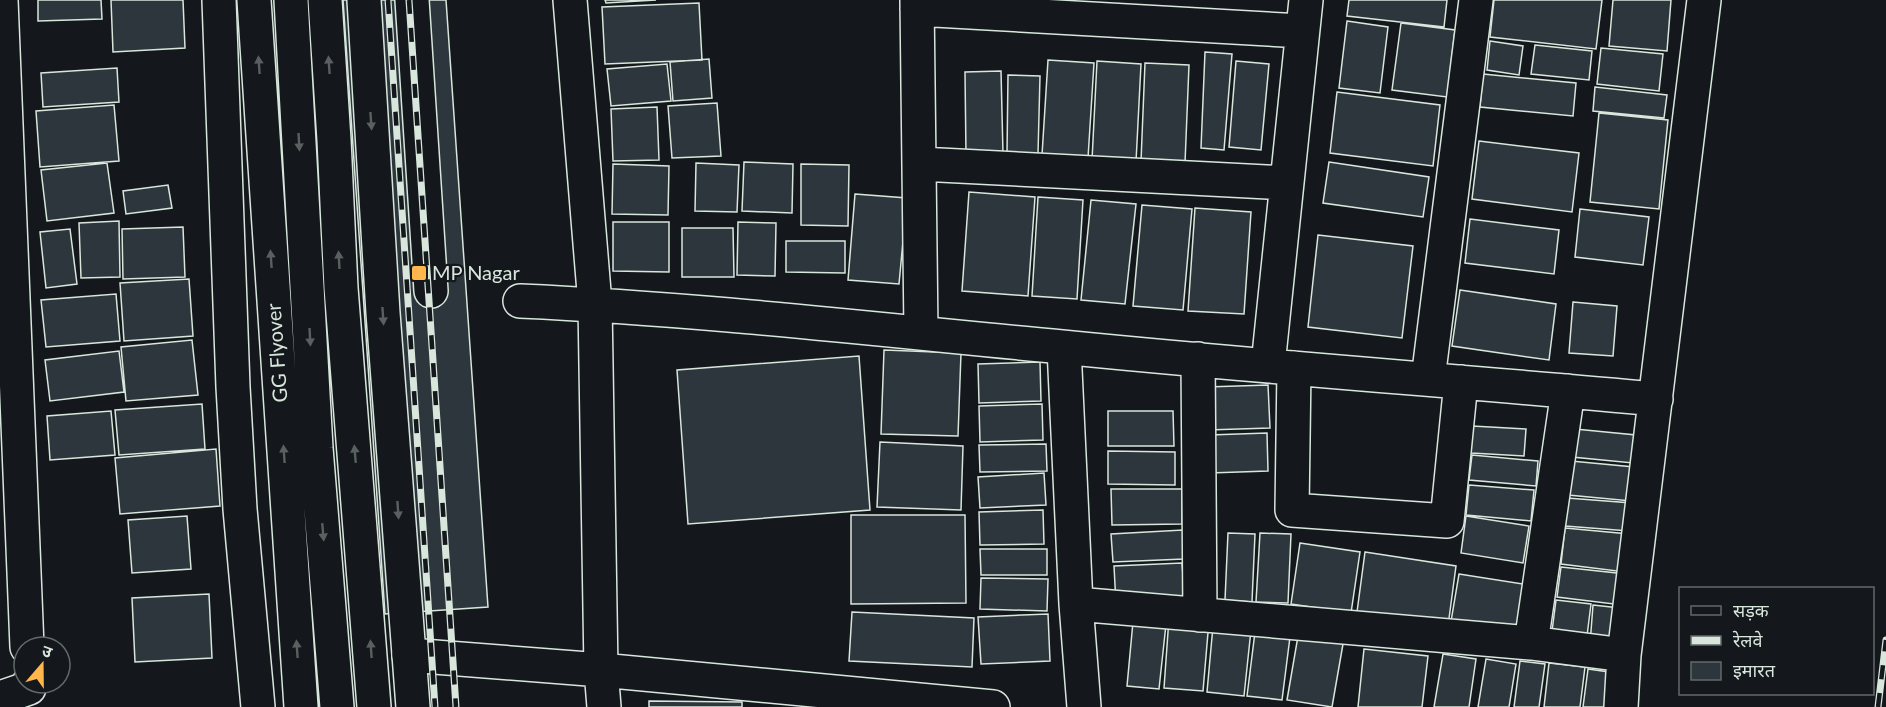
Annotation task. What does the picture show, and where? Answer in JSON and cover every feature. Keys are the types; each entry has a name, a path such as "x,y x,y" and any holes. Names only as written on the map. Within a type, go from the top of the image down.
{"street":[{"path":"1,0 27,635"},
{"path":"219,0 233,387 240,509 258,707"},
{"name":"GG Flyover","path":"254,0 301,707"},
{"name":"GG Flyover","path":"291,0 316,448 337,707"},
{"path":"325,0 341,288 374,707"},
{"path":"364,0 383,314 413,707"},
{"path":"412,0 431,291"},
{"path":"570,0 595,304 601,670 604,707"},
{"path":"1428,379 1476,0"},
{"path":"1621,707 1624,655 1704,0"},
{"path":"921,333 917,5 1304,15 1287,183 1281,366 1292,510 1447,521 1461,382"},
{"path":"920,164 1287,183"},
{"path":"520,301 595,304 1064,348 1656,399"},
{"path":"1064,348 1076,604 1084,707"},
{"path":"1198,359 1200,615"},
{"path":"1531,643 1568,391"},
{"path":"1076,604 1531,643 1624,655"},
{"path":"409,655 601,670 930,704 993,707"}],"building":[{"path":"38,0 101,0 102,19 38,21"},
{"path":"111,0 183,0 185,48 113,52"},
{"path":"343,0 446,0 488,607 385,614"},
{"path":"605,0 656,0 606,3"},
{"path":"1349,0 1447,0 1444,27 1347,16"},
{"path":"1494,0 1602,0 1596,49 1490,37"},
{"path":"1613,0 1671,0 1667,51 1609,46"},
{"path":"699,3 702,60 605,64 602,7"},
{"path":"1347,21 1388,27 1380,93 1339,88"},
{"path":"1401,23 1455,30 1447,97 1392,90"},
{"path":"1490,41 1523,46 1519,75 1487,70"},
{"path":"1535,45 1592,51 1589,80 1531,74"},
{"path":"1601,48 1663,54 1659,91 1597,84"},
{"path":"1205,52 1232,54 1224,150 1201,148"},
{"path":"709,59 712,98 673,101 670,62"},
{"path":"1048,60 1094,63 1088,158 1042,155"},
{"path":"1097,61 1141,64 1136,162 1092,160"},
{"path":"1236,61 1269,64 1261,150 1229,147"},
{"path":"1145,63 1189,65 1185,163 1141,161"},
{"path":"667,64 671,101 611,106 607,69"},
{"path":"117,68 119,102 43,107 41,73"},
{"path":"1001,71 1003,154 966,155 965,72"},
{"path":"1483,74 1576,83 1573,116 1480,107"},
{"path":"1008,75 1040,76 1038,154 1007,154"},
{"path":"1595,87 1667,95 1664,118 1593,111"},
{"path":"1337,92 1440,105 1433,166 1330,153"},
{"path":"717,103 721,156 672,158 668,106"},
{"path":"114,105 119,161 40,167 36,111"},
{"path":"657,107 659,160 613,161 611,109"},
{"path":"1599,113 1668,120 1659,209 1590,202"},
{"path":"1479,141 1579,153 1572,212 1472,199"},
{"path":"744,162 793,164 792,213 742,211"},
{"path":"1329,162 1429,177 1423,217 1323,203"},
{"path":"107,163 114,213 47,221 41,170"},
{"path":"696,163 739,165 737,212 695,211"},
{"path":"613,164 669,166 668,215 612,214"},
{"path":"801,164 849,165 848,226 801,225"},
{"path":"168,185 172,208 126,214 123,191"},
{"path":"969,192 1035,197 1028,296 962,291"},
{"path":"855,194 907,198 899,284 848,280"},
{"path":"1038,197 1083,200 1077,299 1032,296"},
{"path":"1091,200 1136,204 1125,304 1081,300"},
{"path":"1142,205 1192,209 1183,310 1133,306"},
{"path":"1195,208 1251,212 1244,314 1188,311"},
{"path":"1580,209 1649,217 1643,265 1575,257"},
{"path":"1470,219 1559,230 1554,274 1465,263"},
{"path":"119,221 120,277 81,278 79,223"},
{"path":"613,222 669,222 669,272 613,271"},
{"path":"738,222 776,223 775,276 737,275"},
{"path":"183,227 185,277 123,279 122,229"},
{"path":"682,228 733,228 734,277 682,277"},
{"path":"70,229 77,284 46,288 40,232"},
{"path":"1318,235 1413,246 1402,338 1308,327"},
{"path":"786,241 845,241 845,273 786,272"},
{"path":"189,279 193,336 124,341 120,283"},
{"path":"1460,290 1556,304 1549,360 1452,346"},
{"path":"116,294 120,341 46,347 41,300"},
{"path":"1573,302 1617,306 1613,356 1569,353"},
{"path":"192,340 198,395 126,401 121,347"},
{"path":"884,350 961,353 958,436 881,434"},
{"path":"119,351 124,392 50,401 45,360"},
{"path":"859,356 870,510 688,524 677,370"},
{"path":"1040,362 1041,401 979,403 978,364"},
{"path":"1268,385 1270,428 1207,430 1206,387"},
{"path":"202,404 205,449 119,455 115,410"},
{"path":"1042,404 1043,440 980,442 979,406"},
{"path":"111,411 115,455 50,460 47,416"},
{"path":"1108,411 1173,411 1174,446 1108,446"},
{"path":"1472,426 1526,429 1524,456 1471,453"},
{"path":"1575,429 1636,435 1633,463 1572,457"},
{"path":"1267,433 1268,471 1210,473 1209,435"},
{"path":"880,442 963,446 961,510 877,507"},
{"path":"1046,444 1047,471 980,472 979,445"},
{"path":"216,449 220,506 120,514 115,458"},
{"path":"1108,451 1175,452 1175,485 1108,484"},
{"path":"1472,455 1538,461 1536,486 1469,480"},
{"path":"1571,461 1634,467 1631,501 1568,495"},
{"path":"1044,473 1046,505 980,508 978,477"},
{"path":"1469,485 1534,490 1531,521 1466,515"},
{"path":"1111,489 1182,489 1182,524 1112,525"},
{"path":"1567,498 1632,503 1629,531 1565,526"},
{"path":"1043,510 1044,544 980,545 979,512"},
{"path":"851,515 965,515 966,603 851,604"},
{"path":"187,516 191,569 132,573 128,520"},
{"path":"1466,516 1529,526 1523,563 1461,553"},
{"path":"1565,528 1629,534 1625,572 1561,564"},
{"path":"1183,530 1184,559 1113,562 1111,534"},
{"path":"1228,533 1255,534 1252,602 1225,600"},
{"path":"1260,533 1291,534 1288,603 1256,602"},
{"path":"1300,543 1360,552 1351,613 1291,604"},
{"path":"980,549 1047,549 1047,575 981,575"},
{"path":"1365,552 1456,566 1448,626 1357,612"},
{"path":"1182,563 1185,600 1116,604 1114,566"},
{"path":"1561,567 1626,574 1622,605 1557,597"},
{"path":"1459,574 1529,585 1522,638 1450,627"},
{"path":"981,578 1048,579 1047,611 980,609"},
{"path":"209,594 212,658 135,662 132,598"},
{"path":"1556,600 1591,604 1586,644 1551,639"},
{"path":"1593,605 1620,608 1617,647 1590,644"},
{"path":"1134,611 1167,615 1159,689 1127,686"},
{"path":"852,612 974,618 972,667 849,661"},
{"path":"1048,614 1050,661 981,664 978,617"},
{"path":"1169,618 1209,621 1203,691 1164,688"},
{"path":"1213,626 1251,630 1244,696 1207,692"},
{"path":"1255,632 1290,637 1282,700 1247,696"},
{"path":"1298,636 1343,644 1332,707 1287,700"},
{"path":"1364,649 1428,656 1422,707 1358,707"},
{"path":"1443,654 1476,659 1469,707 1434,707"},
{"path":"1486,659 1516,664 1509,707 1478,707"},
{"path":"1520,661 1545,664 1539,707 1514,707"},
{"path":"1549,663 1585,667 1580,707 1544,707"},
{"path":"1588,669 1616,673 1612,707 1583,707"},
{"path":"649,701 742,702 742,707 649,707"}],"railway":[{"path":"388,0 435,707"},
{"path":"409,0 456,707"},
{"path":"1878,707 1886,640"}],"place":[{"name":"MP Nagar","path":"419,273"}]}
